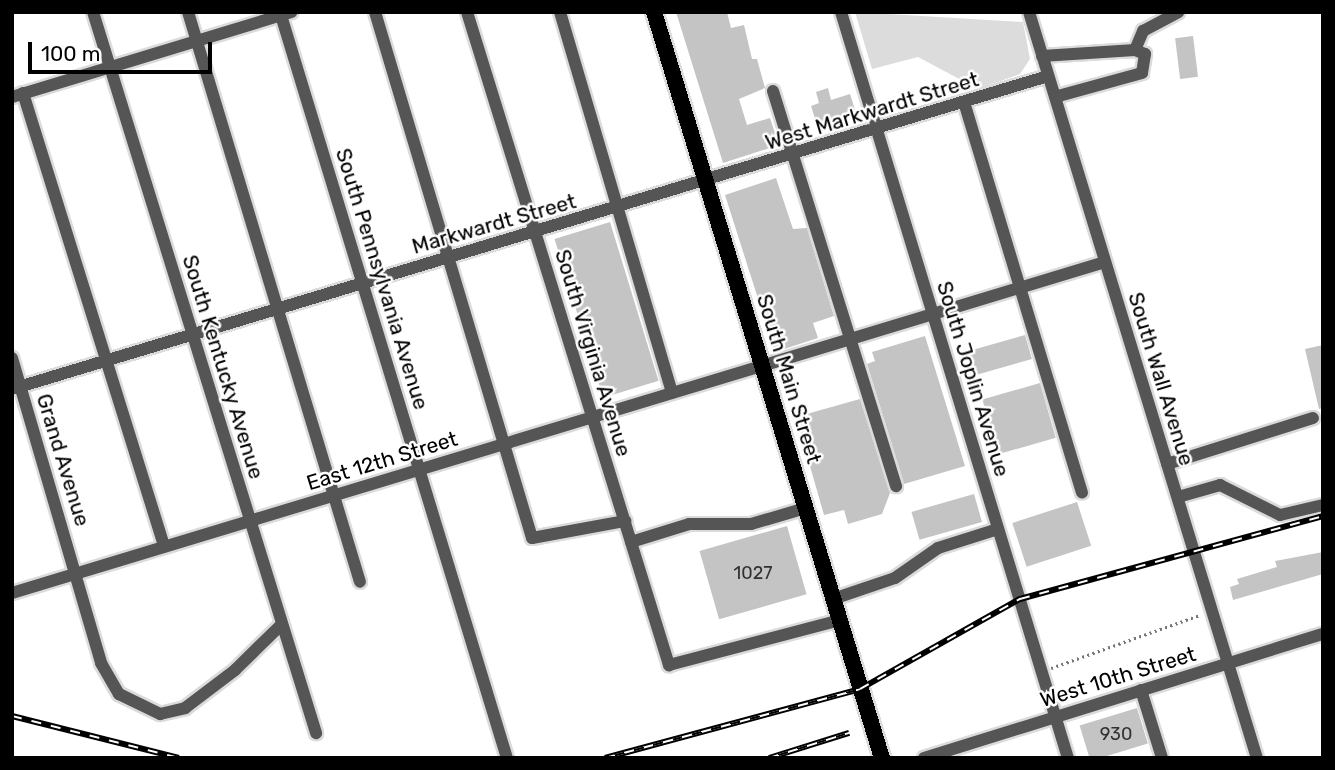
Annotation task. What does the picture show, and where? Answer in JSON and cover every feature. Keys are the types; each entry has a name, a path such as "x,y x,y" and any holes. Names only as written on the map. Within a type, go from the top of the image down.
{"main road":[{"name":"South Main Street","path":"654,12 882,758"}],"street":[{"name":"South Kentucky Avenue","path":"93,12 316,733"},
{"path":"188,12 360,582"},
{"path":"375,12 532,538 625,521"},
{"name":"South Virginia Avenue","path":"467,12 669,665 840,620"},
{"path":"560,12 672,393"},
{"name":"South Joplin Avenue","path":"841,12 1068,758"},
{"name":"South Wall Avenue","path":"1029,12 1257,758"},
{"path":"1135,50 1143,32 1178,12"},
{"path":"164,547 106,360 18,95 284,13"},
{"name":"South Pennsylvania Avenue","path":"284,13 508,758"},
{"path":"1042,56 1135,50 1145,54 1142,73 1055,97"},
{"name":"West Markwardt Street","path":"706,181 1048,76"},
{"path":"773,91 896,486"},
{"path":"964,102 1082,493"},
{"name":"Markwardt Street","path":"17,388 706,181"},
{"name":"East 12th Street","path":"12,593 1105,262"},
{"name":"Grand Avenue","path":"12,358 17,388 101,663 112,686 131,702 160,714 202,698 281,625"},
{"path":"1167,464 1313,418"},
{"path":"1178,497 1220,485 1280,515 1323,505"},
{"path":"631,542 689,524 751,524 806,508"},
{"path":"833,599 895,578 939,548 998,529"},
{"name":"West 10th Street","path":"924,758 1323,634"},
{"path":"1141,690 1163,758"},
{"path":"970,744 974,758"}],"path":[{"path":"1042,672 1212,611"}],"shaded area":[{"path":"855,12 1023,22 1030,59 1020,74 978,89 918,57 872,69"}],"building":[{"path":"676,12 727,12 731,28 744,25 752,59 757,59 765,88 739,99 747,125 770,118 779,145 723,163"},
{"path":"1193,36 1198,77 1180,79 1175,38"},
{"path":"828,88 831,100 850,94 857,116 818,128 811,106 819,103 816,92"},
{"path":"776,178 793,229 807,228 834,316 813,323 818,338 775,352 725,195"},
{"path":"610,222 659,381 603,398 555,239"},
{"path":"1025,335 1032,359 972,376 965,352"},
{"path":"925,336 965,466 904,484 867,364 875,361 872,352"},
{"path":"1323,345 1323,408 1319,409 1305,349"},
{"path":"1040,383 1056,438 998,454 982,400"},
{"path":"860,399 890,493 882,514 848,524 844,510 824,515 796,417"},
{"path":"974,494 982,522 920,540 912,512"},
{"path":"1077,502 1091,546 1027,567 1012,523"},
{"path":"787,526 807,594 719,619 700,551"},
{"path":"1323,552 1323,574 1233,600 1230,587 1239,584 1237,579 1277,567 1275,561"},
{"path":"1137,708 1148,743 1100,758 1090,758 1080,726"}],"railway":[{"path":"605,758 860,689 1020,599 1323,516"},
{"path":"12,716 179,758"},
{"path":"769,758 849,733"}]}
